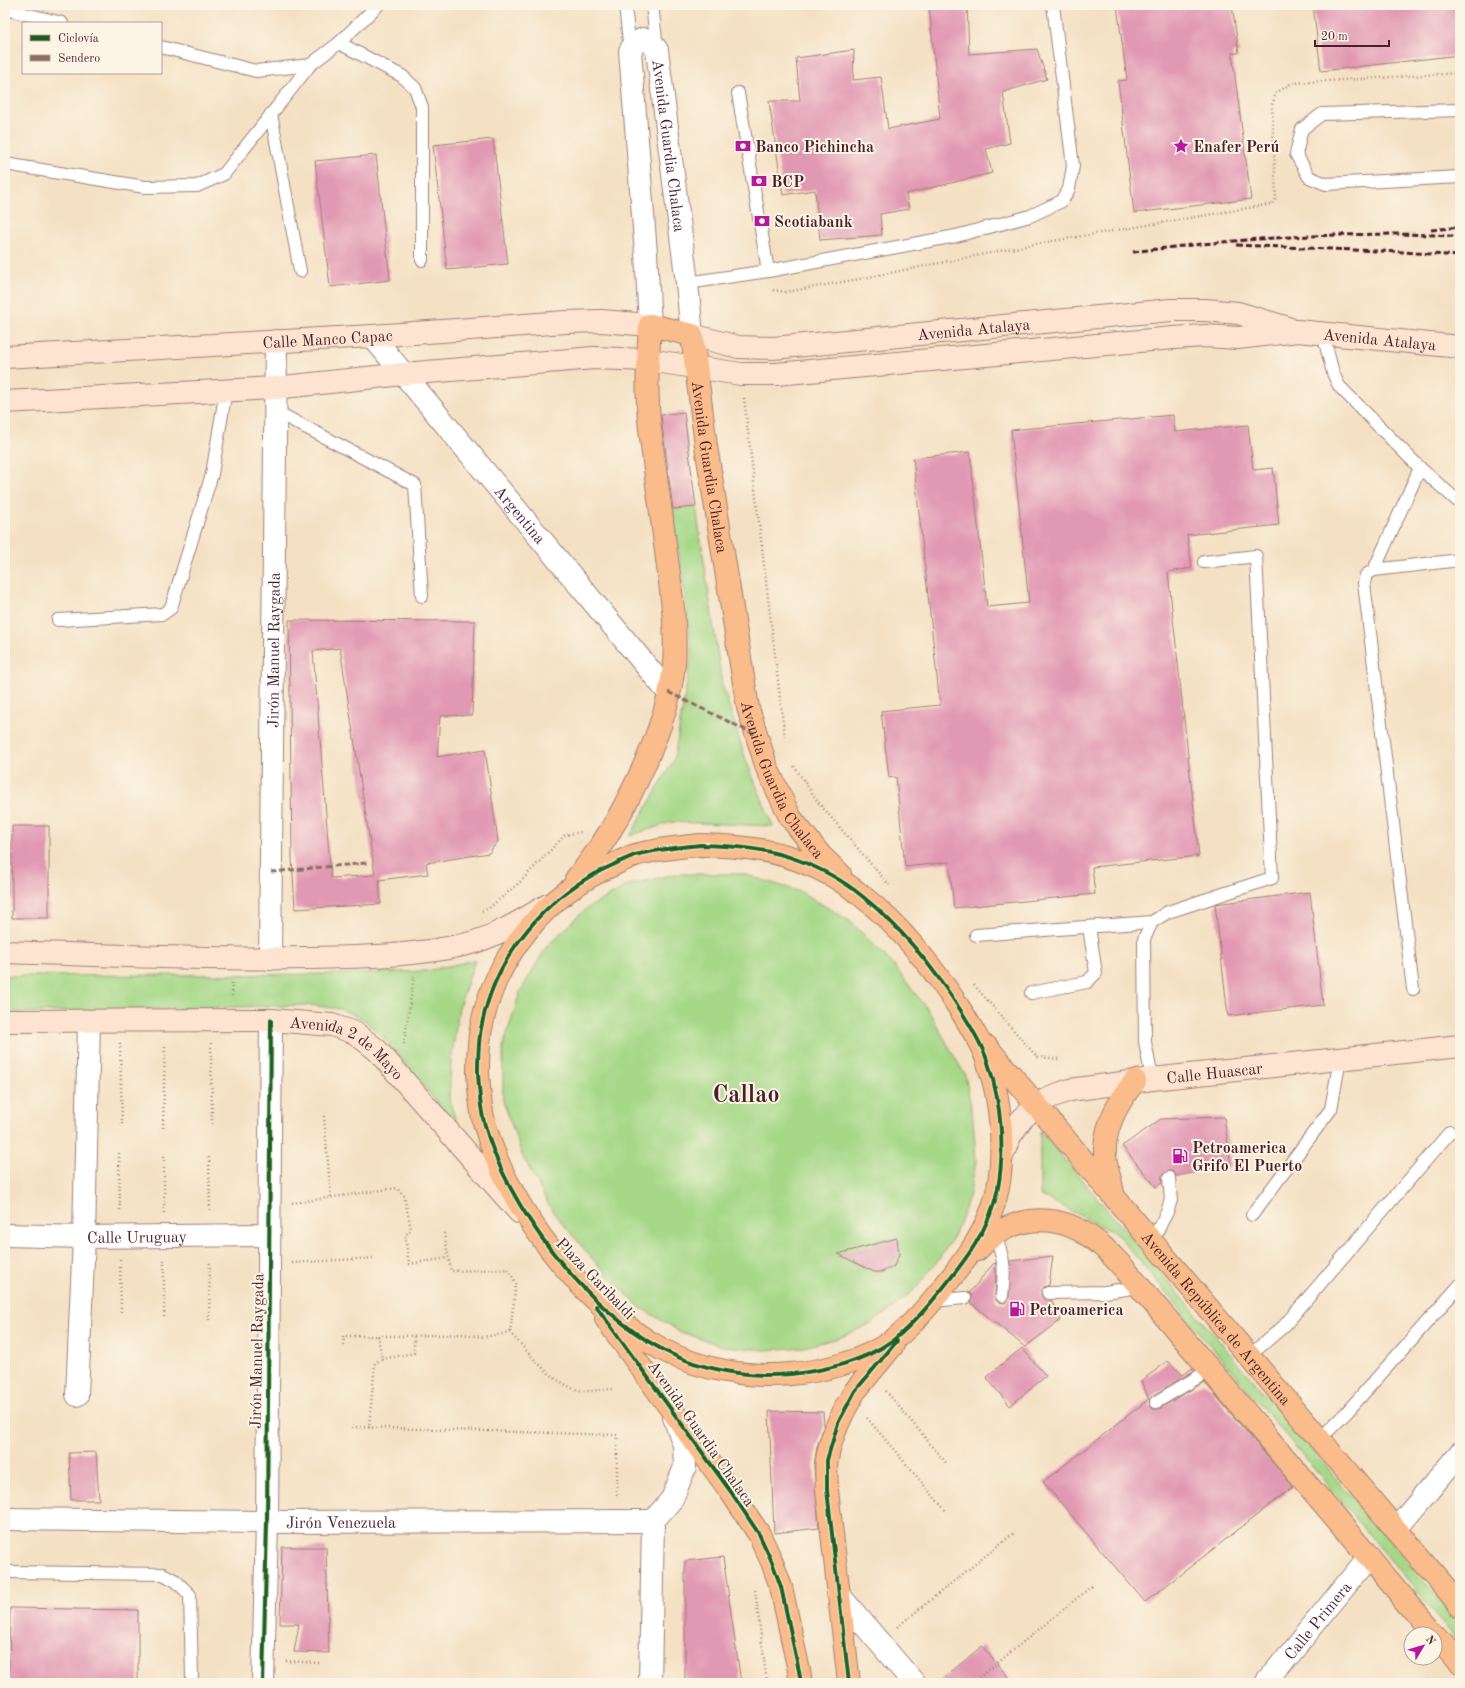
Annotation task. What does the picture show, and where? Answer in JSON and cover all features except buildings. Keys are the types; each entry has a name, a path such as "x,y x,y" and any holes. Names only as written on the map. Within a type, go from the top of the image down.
{"main road":[{"name":"Avenida Atalaya","path":"650,325 692,334 738,347 773,348 1171,310 1205,310 1238,313 1298,331 1460,347"},
{"name":"Calle Manco Capac","path":"5,357 276,342 566,322 601,321 650,325"},
{"name":"Avenida Guardia Chalaca","path":"561,896 593,859 613,827 647,759 660,724 674,665 674,624 649,417 648,360 650,325"},
{"name":"Avenida Atalaya","path":"648,360 741,374 776,374 1173,338 1205,336 1238,338 1298,331"},
{"name":"Avenida Guardia Chalaca","path":"692,334 706,446 750,715 767,768 790,817 821,856 860,893"},
{"path":"5,402 275,388 403,374 594,358 648,360"},
{"name":"Plaza Garibaldi","path":"700,845 762,849 798,860 860,893 894,925 921,956 948,991 973,1031 989,1064 999,1111 1001,1159 998,1190 990,1216 976,1244 956,1273 912,1324 889,1344 856,1360 820,1370 790,1374 759,1374 728,1371 697,1364 667,1352 640,1336 616,1319 576,1279 541,1238 517,1201 495,1154 483,1120 479,1087 478,1054 482,1024 490,996 507,959 528,929 561,896 602,870 633,856 668,848 700,845"},
{"path":"5,952 270,959 352,957 418,952 468,944 499,932 561,896"},
{"name":"Avenida 2 de Mayo","path":"5,1021 89,1022 271,1020 332,1025 354,1033 377,1050 541,1238"},
{"name":"Avenida República de Argentina","path":"973,1031 1460,1605"},
{"name":"Calle Huascar","path":"1001,1159 1009,1138 1021,1120 1037,1105 1050,1097 1070,1090 1143,1080 1460,1046"},
{"path":"1114,1196 1105,1157 1106,1136 1112,1116 1121,1097 1143,1080"},
{"path":"956,1273 994,1234 1010,1225 1032,1219 1049,1220 1081,1231 1102,1246 1140,1288 1428,1626"},
{"name":"Avenida Guardia Chalaca","path":"576,1279 732,1492 758,1534 781,1587 800,1671 801,1683"},
{"path":"848,1683 827,1490 826,1460 838,1423 850,1398 870,1372 912,1324"},
{"path":"1443,1644 1460,1664"}],"street":[{"name":"Avenida Guardia Chalaca","path":"650,325 642,194 630,51 635,44 643,39 651,42 657,50 687,283 692,334"},
{"path":"642,194 675,191"},
{"name":"Argentina","path":"372,336 668,692"},
{"name":"Jirón Manuel Raygada","path":"270,959 276,342"},
{"name":"Jirón Manuel Raygada","path":"263,1683 267,1522 271,1020"},
{"path":"77,1395 84,1237 89,1022"},
{"name":"Calle Uruguay","path":"5,1235 84,1237 269,1235"},
{"path":"650,1683 653,1521 672,1499 685,1467 684,1445 669,1404"},
{"path":"1396,1530 1460,1453"},
{"name":"Jirón Venezuela","path":"5,1519 267,1522 653,1521"},
{"name":"Calle Primera","path":"1266,1683 1368,1557"},
{"path":"838,1594 914,1683"}],"lane":[{"path":"5,164 145,186 197,186 224,174 310,65 339,43 378,5"},
{"path":"625,5 630,51"},
{"path":"652,5 657,50"},
{"path":"687,283 768,271 956,236 1030,216 1062,201 1069,189 1073,166 1053,5"},
{"path":"5,9 58,22"},
{"path":"339,43 402,76 415,88 422,107 422,260"},
{"path":"162,48 256,71 310,65"},
{"path":"738,93 768,271"},
{"path":"1460,110 1322,114 1302,129 1296,154 1309,177 1326,184 1460,177"},
{"path":"271,114 300,271"},
{"path":"1323,334 1333,373 1339,386 1420,468 1460,503"},
{"path":"58,620 163,614 171,608 212,474 226,390"},
{"path":"275,411 415,484 422,596"},
{"path":"1374,570 1420,468"},
{"path":"976,935 1152,922 1168,912 1272,878 1256,556 1204,562"},
{"path":"1413,989 1364,583 1366,575 1374,570 1460,560"},
{"path":"1143,1080 1145,1042 1144,939 1152,922"},
{"path":"1031,993 1087,982 1094,976 1096,973 1089,927"},
{"path":"1252,1215 1332,1109 1340,1059"},
{"path":"1249,1356 1284,1326 1450,1132"},
{"path":"1152,1241 1167,1212 1171,1200 1169,1178"},
{"path":"994,1234 1003,1260 1005,1271 1002,1296"},
{"path":"1320,1439 1346,1413 1460,1285"},
{"path":"1048,1292 1105,1292 1140,1288"},
{"path":"932,1301 965,1298"},
{"path":"1156,1402 1210,1370"},
{"path":"5,1572 163,1574 176,1581 190,1595 192,1677"}],"path":[{"path":"765,290 786,292 1035,244 1272,204 1276,198 1272,105 1276,93 1292,83 1460,74"},
{"path":"741,374 785,746"},
{"path":"790,760 818,802"},
{"path":"476,914 489,908 519,882 565,835 613,827"},
{"path":"402,1052 415,971"},
{"path":"232,975 232,1001"},
{"path":"210,1020 212,1127"},
{"path":"120,1021 122,1125"},
{"path":"163,1128 166,1021"},
{"path":"324,1116 331,1198"},
{"path":"270,1206 397,1188 404,1196 411,1229 405,1236 409,1264 448,1258"},
{"path":"444,1233 451,1271 508,1269 516,1283 510,1333"},
{"path":"269,1265 374,1258"},
{"path":"344,1345 343,1336 462,1334 482,1337 510,1333"},
{"path":"510,1333 547,1372 566,1384 586,1391 614,1389"},
{"path":"378,1336 382,1359"},
{"path":"369,1428 375,1363 382,1359 414,1353 414,1336"},
{"path":"870,1372 947,1464"},
{"path":"850,1398 946,1511"},
{"path":"352,1427 617,1435 617,1521"},
{"path":"879,1642 1015,1532"},
{"path":"754,1585 767,1683"},
{"path":"973,1683 1092,1586"},
{"path":"264,1660 319,1663"}],"green space":[{"path":"696,507 722,684 747,763 773,826 671,822 630,836 674,760 692,652 673,509"},
{"path":"676,874 743,874 801,892 850,921 891,962 928,1010 965,1075 973,1118 976,1161 969,1197 955,1234 939,1259 917,1287 872,1323 839,1338 804,1347 765,1350 723,1346 681,1332 638,1306 596,1263 552,1211 523,1157 503,1101 503,1047 520,992 547,946 586,909 628,885"},
{"path":"475,960 459,1007 451,1062 449,1099 458,1128 385,1039 363,1019 340,1009 310,1005 5,1013 5,976 340,974 427,971"},
{"path":"1040,1131 1460,1623 1460,1643 1117,1234 1040,1195"}],"railway":[{"path":"1431,230 1460,227"},
{"path":"1133,252 1287,237 1400,234 1460,237"},
{"path":"1236,245 1460,256"}],"marked path":[{"path":"668,692 756,735"},
{"path":"271,872 367,863"}],"cycle path":[{"path":"700,845 762,850 806,863 847,885 877,908 930,966 953,998 978,1039 987,1059 993,1080 1001,1126 1000,1173 998,1188 989,1218 975,1245 948,1282 922,1313 904,1331 881,1348 857,1359 831,1368 804,1373 775,1375 758,1375 725,1371 693,1363 678,1357 663,1350 634,1332 606,1309 578,1282 530,1221 510,1188 495,1155 484,1122 478,1073 479,1042 482,1024 489,998 499,974 512,950 528,929 547,909 567,892 589,877 618,862 635,855 651,851 700,845"},
{"path":"263,1683 267,1522 271,1020"},
{"path":"596,1306 731,1492 759,1534 772,1562 781,1587 801,1683"},
{"path":"849,1683 827,1490 827,1460 838,1423 855,1391 897,1341"}],"place":[{"name":"Banco Pichincha","path":"743,146"},
{"name":"Enafer Perú","path":"1181,146"},
{"name":"BCP","path":"759,181"},
{"name":"Scotiabank","path":"762,221"},
{"name":"Petroamerica Grifo El Puerto","path":"1180,1156"},
{"name":"Petroamerica","path":"1017,1309"}],"district":[{"name":"Callao","path":"746,1094"}]}
